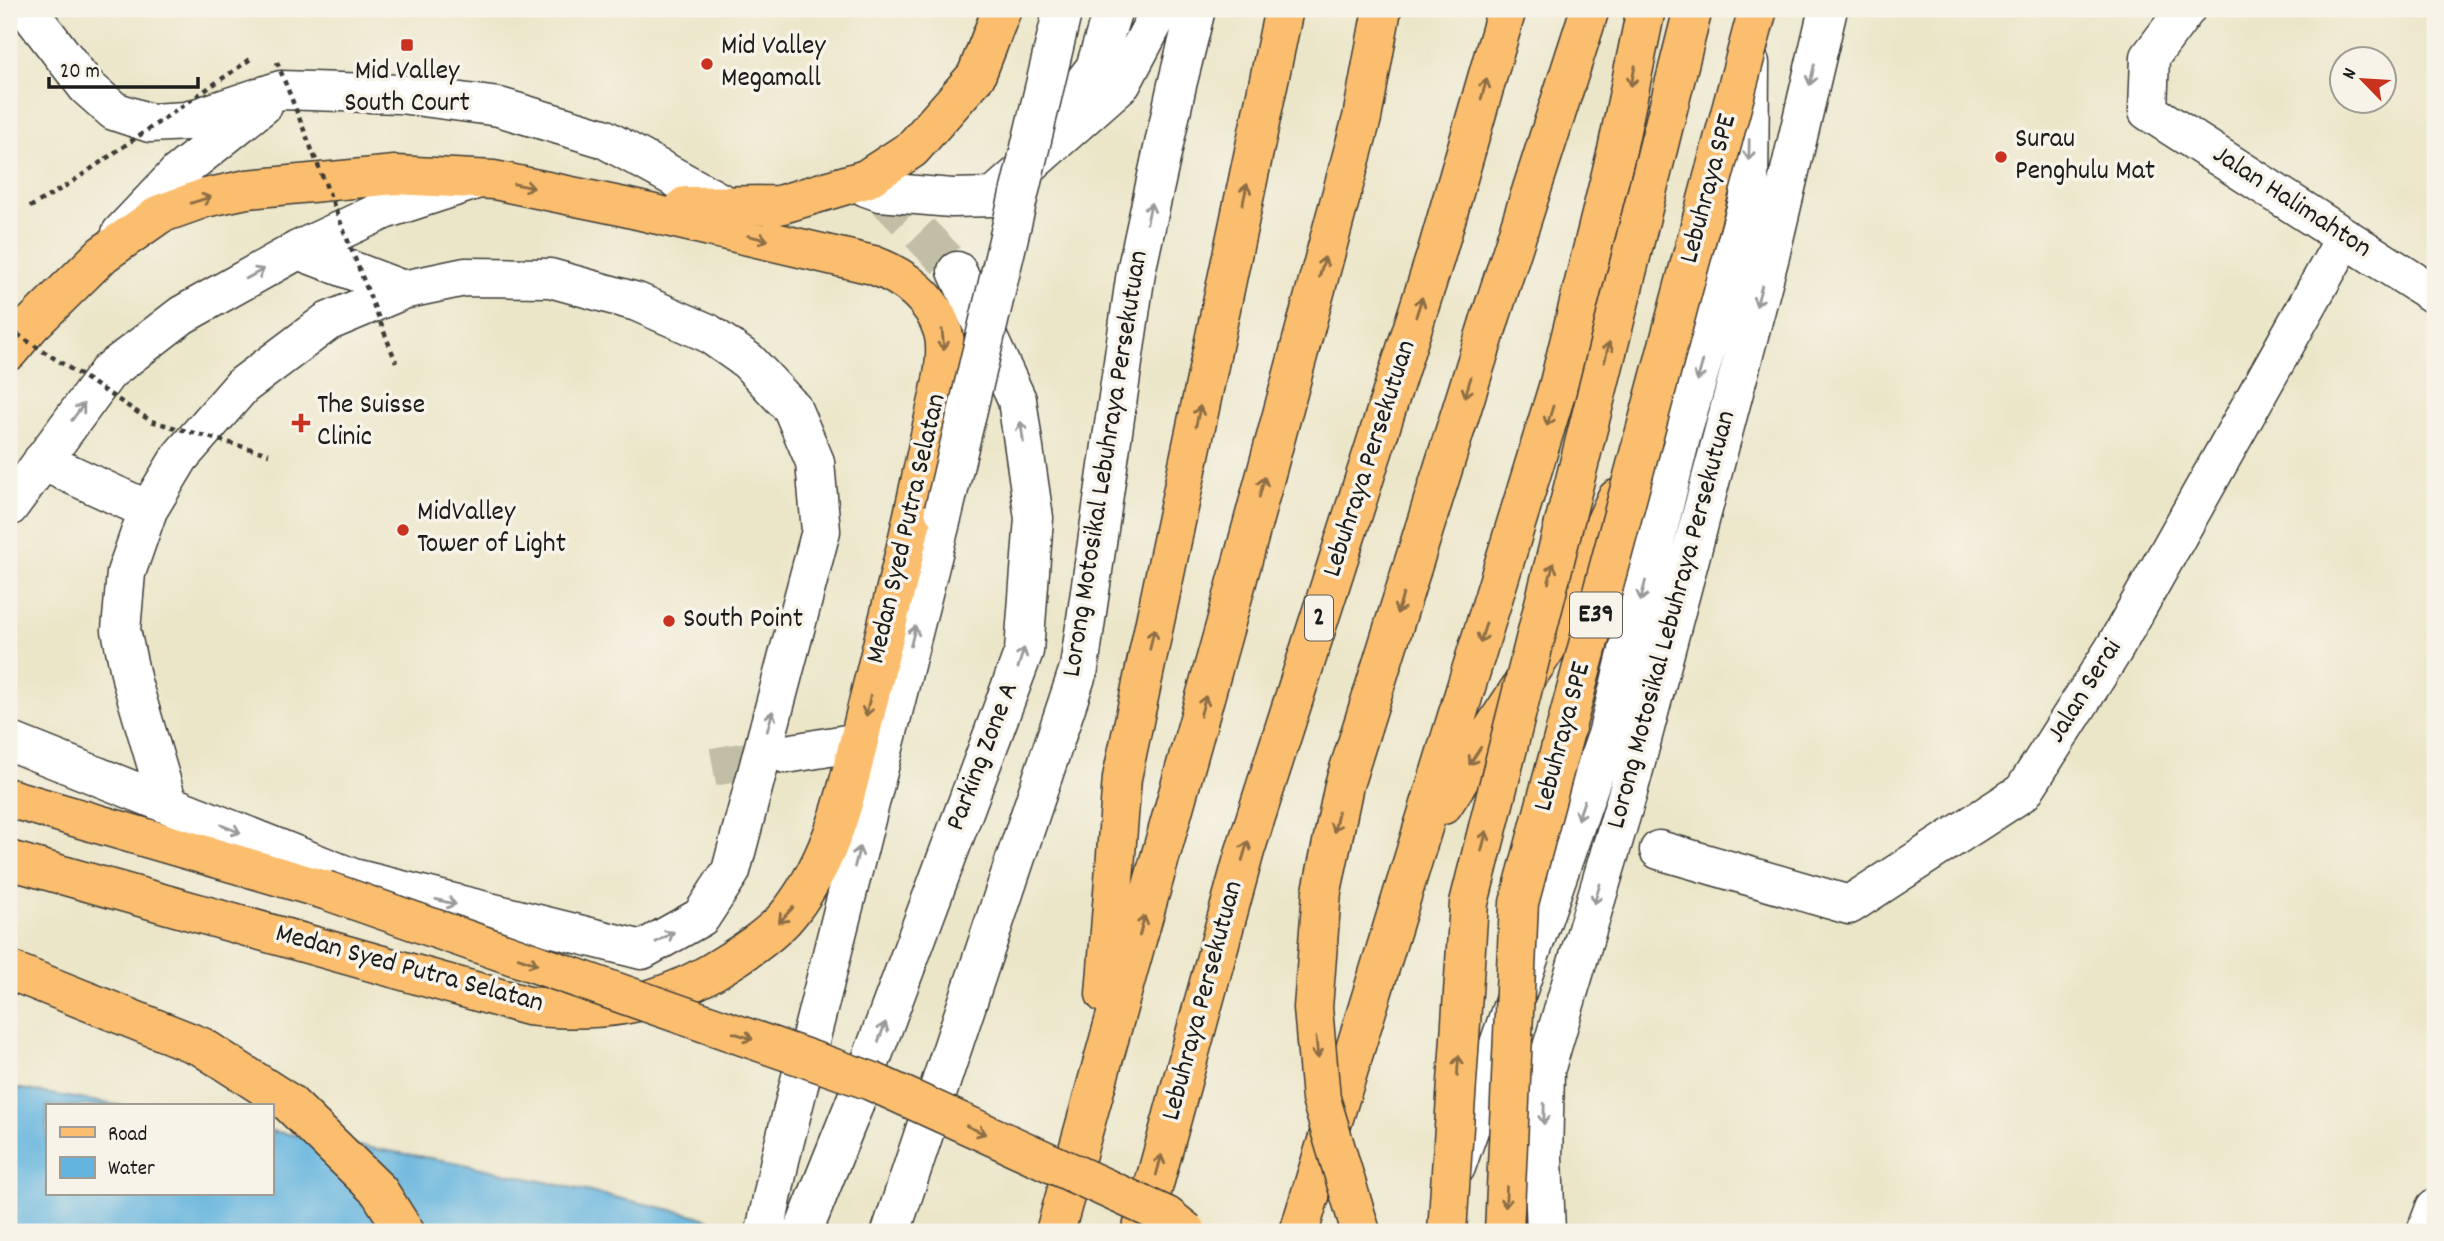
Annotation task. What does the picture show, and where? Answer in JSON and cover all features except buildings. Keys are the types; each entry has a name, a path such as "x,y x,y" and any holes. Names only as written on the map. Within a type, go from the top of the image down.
{"main road":[{"path":"620,206 779,205 866,178 912,149 976,76 1002,9"},
{"path":"1098,1086 1122,778 1284,9"},
{"path":"1055,1232 1098,1086 1359,131 1382,9"},
{"name":"Lebuhraya Persekutuan","path":"1141,1231 1245,851 1435,258 1507,9"},
{"path":"1361,1232 1321,1099 1313,1008 1322,891 1344,785 1590,9"},
{"path":"1301,1228 1558,387 1617,150 1646,9"},
{"name":"Lebuhraya SPE","path":"1447,1232 1469,903 1692,9"},
{"path":"1419,842 1553,638 1616,498 1741,9"},
{"name":"Lebuhraya SPE","path":"1504,1232 1519,904 1758,9"},
{"name":"Medan Syed Putra Selatan","path":"9,860 528,1006 574,1010 625,1006 686,986 744,953 790,913 821,865 842,811 918,496 943,376 944,335 934,309 897,274 873,265 620,206 494,180 395,175 247,189 205,198 160,214 103,254 14,335"},
{"path":"9,798 325,890 870,1082 1167,1216 1187,1232"},
{"path":"9,970 202,1047 289,1103 379,1191 405,1232"}],"street":[{"path":"27,9 87,87 114,111 150,123 187,121 279,76 505,107 603,138 725,205"},
{"path":"765,1232 780,1160 944,510 1063,9"},
{"path":"993,197 1095,68 1113,9"},
{"path":"873,190 952,198 993,197 1122,83 1161,9"},
{"name":"Lorong Motosikal Lebuhraya Persekutuan","path":"891,1232 1079,668 1136,272 1196,9"},
{"path":"1434,1232 1607,735 1681,437 1749,198 1751,9"},
{"name":"Lorong Motosikal Lebuhraya Persekutuan","path":"1546,1232 1543,1158 1545,1071 1635,765 1770,256 1828,9"},
{"name":"Jalan Halimahton","path":"2186,9 2150,57 2148,111 2435,295"},
{"path":"14,335 279,76"},
{"path":"9,507 108,372 182,315 298,250 384,210 478,179"},
{"name":"Jalan Serai","path":"1658,850 1849,905 2023,792 2114,649 2345,238"},
{"path":"298,250 403,290"},
{"name":"Parking Zone A","path":"803,1232 858,1096 1024,651 1034,517 1017,400 957,271"},
{"path":"9,741 353,878 642,950 701,917 731,871 821,531 815,462 792,408 748,362 708,332 637,302 550,278 465,277 403,290 327,322 242,386 180,457 148,510 126,573 121,630 132,682 168,804"},
{"path":"42,461 148,510"},
{"path":"786,754 859,742"},
{"path":"2426,1232 2435,1208"}],"path":[{"path":"30,207 69,184 252,58"},
{"path":"279,76 396,362"},
{"path":"14,335 151,421 269,454"}],"water":[{"path":"9,1087 111,1104 46,1104 46,1196 273,1196 273,1131 459,1163 695,1215 741,1232 9,1232"}],"tunnel":[{"path":"880,192 957,271"},
{"path":"713,767 786,754"}],"place":[{"name":"Mid Valley South Court","path":"407,45"},
{"name":"Mid Valley Megamall","path":"707,64"},
{"name":"Surau Penghulu Mat","path":"2001,157"},
{"name":"The Suisse Clinic","path":"301,423"},
{"name":"MidValley Tower of Light","path":"403,530"},
{"name":"South Point","path":"669,621"}]}
